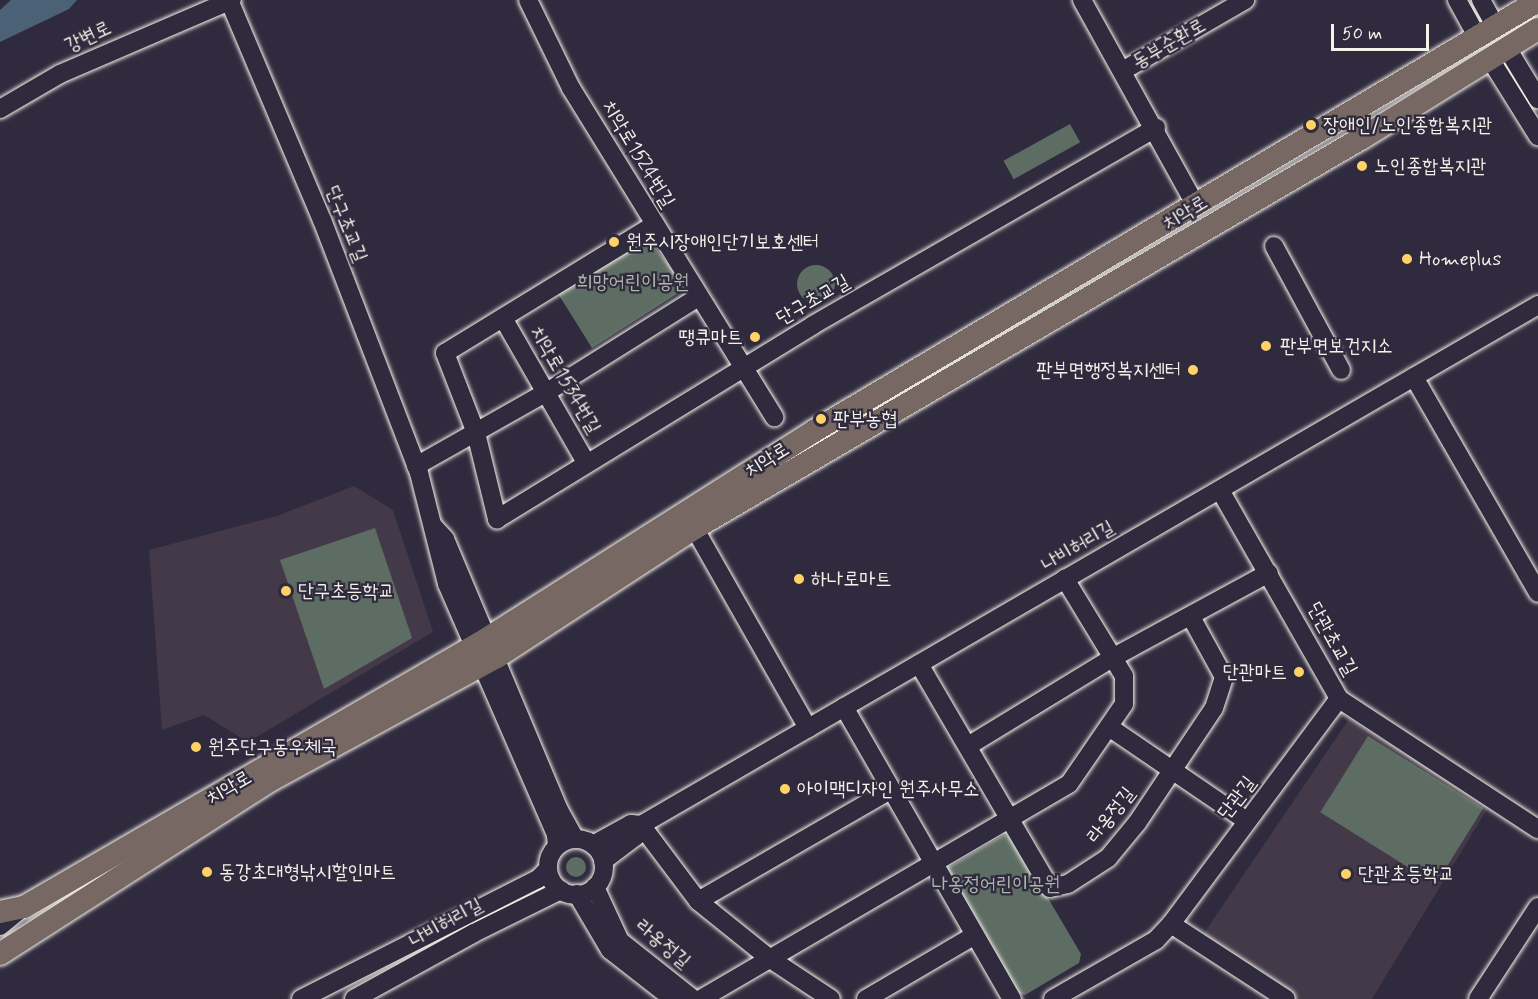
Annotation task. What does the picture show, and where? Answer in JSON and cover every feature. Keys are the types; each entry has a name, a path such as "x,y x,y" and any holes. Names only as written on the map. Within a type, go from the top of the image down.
{"main road":[{"name":"치악로","path":"0,954 273,779 484,652 690,519 1196,206 1538,1"},
{"name":"치악로","path":"690,519 1538,29"},
{"path":"1487,33 1498,53"},
{"name":"치악로","path":"24,907 484,652"},
{"path":"0,912 24,907"}],"street":[{"name":"강변로","path":"0,109 60,74 230,0"},
{"name":"단구초교길","path":"230,0 322,220 416,466 434,526 434,545 484,652"},
{"name":"치악로1524번길","path":"528,0 571,88 697,298 774,417"},
{"path":"1082,0 1124,70 1196,206"},
{"name":"동부순환로","path":"1124,70 1245,0"},
{"path":"1457,0 1487,33"},
{"path":"1481,0 1487,33"},
{"path":"1498,53 1538,99"},
{"path":"1498,53 1538,136"},
{"name":"단구초교길","path":"476,433 497,519 743,368 1156,128"},
{"path":"476,433 446,352 654,225"},
{"path":"1274,246 1341,370"},
{"path":"416,466 547,392 697,298"},
{"name":"나비허리길","path":"641,825 1538,305"},
{"name":"치악로1534번길","path":"503,318 587,464"},
{"path":"1414,377 1538,593"},
{"name":"단관초교길","path":"1220,490 1339,699 1538,829"},
{"path":"690,519 808,728"},
{"path":"968,746 1114,657 1269,573"},
{"path":"701,999 1069,783 1124,704 1124,676 1065,579"},
{"name":"라옹정길","path":"919,664 1050,888 1068,884 1108,858 1214,708 1224,677 1191,617"},
{"path":"484,652 558,810 575,839"},
{"path":"301,999 538,879 548,869 557,846 556,835 484,652"},
{"name":"단관길","path":"1053,999 1156,940 1171,924 1339,699"},
{"path":"844,707 932,864 1012,999"},
{"path":"1109,727 1247,821"},
{"path":"698,901 890,790"},
{"path":"557,846 575,839 593,844 631,824 641,825 698,901 770,958 831,999"},
{"path":"603,861 636,837 641,825"},
{"path":"548,869 569,892 595,887 601,880 603,861 593,844"},
{"name":"라옹정길","path":"595,887 620,940 693,999"},
{"name":"나비허리길","path":"354,999 474,933 569,892"},
{"name":"라옹정길","path":"569,892 610,950 673,999"},
{"name":"치악로","path":"0,926 24,907"},
{"path":"1478,999 1538,907"},
{"path":"1171,924 1286,999"},
{"path":"866,999 975,935"}],"shaded area":[{"name":"단구초등학교","path":"354,486 393,510 433,632 248,742 204,715 162,730 149,550 277,516"},
{"name":"단관초등학교","path":"1349,719 1489,806 1372,999 1288,999 1198,942"}],"green space":[{"path":"1070,124 1080,142 1014,179 1004,161"},
{"name":"희망어린이공원","path":"647,237 682,282 680,292 592,348 557,292"},
{"path":"816,265 829,271 835,284 829,297 816,303 803,297 797,284 803,271"},
{"path":"375,528 412,638 324,689 280,560"},
{"path":"1368,736 1483,808 1436,884 1320,812"},
{"name":"나옹정어린이공원","path":"1004,835 1012,837 1081,954 1079,963 1025,995 1016,993 947,875 949,867"},
{"path":"576,857 583,860 586,867 583,874 576,877 569,874 566,867 569,860"}],"water":[{"path":"11,0 77,0 69,9 0,42 0,10"}],"place":[{"name":"장애인/노인종합복지관","path":"1311,125"},
{"name":"노인종합복지관","path":"1362,166"},
{"name":"원주시장애인단기보호센터","path":"614,242"},
{"name":"Homeplus","path":"1407,259"},
{"name":"땡큐마트","path":"755,337"},
{"name":"판부면보건지소","path":"1266,346"},
{"name":"판부면행정복지센터","path":"1193,370"},
{"name":"판부농협","path":"821,419"},
{"name":"하나로마트","path":"799,579"},
{"name":"단구초등학교","path":"286,591"},
{"name":"단관마트","path":"1299,672"},
{"name":"원주단구동우체국","path":"196,747"},
{"name":"아이맥디자인 원주사무소","path":"785,789"},
{"name":"동강초대형낚시할인마트","path":"207,872"},
{"name":"단관초등학교","path":"1346,874"}]}
